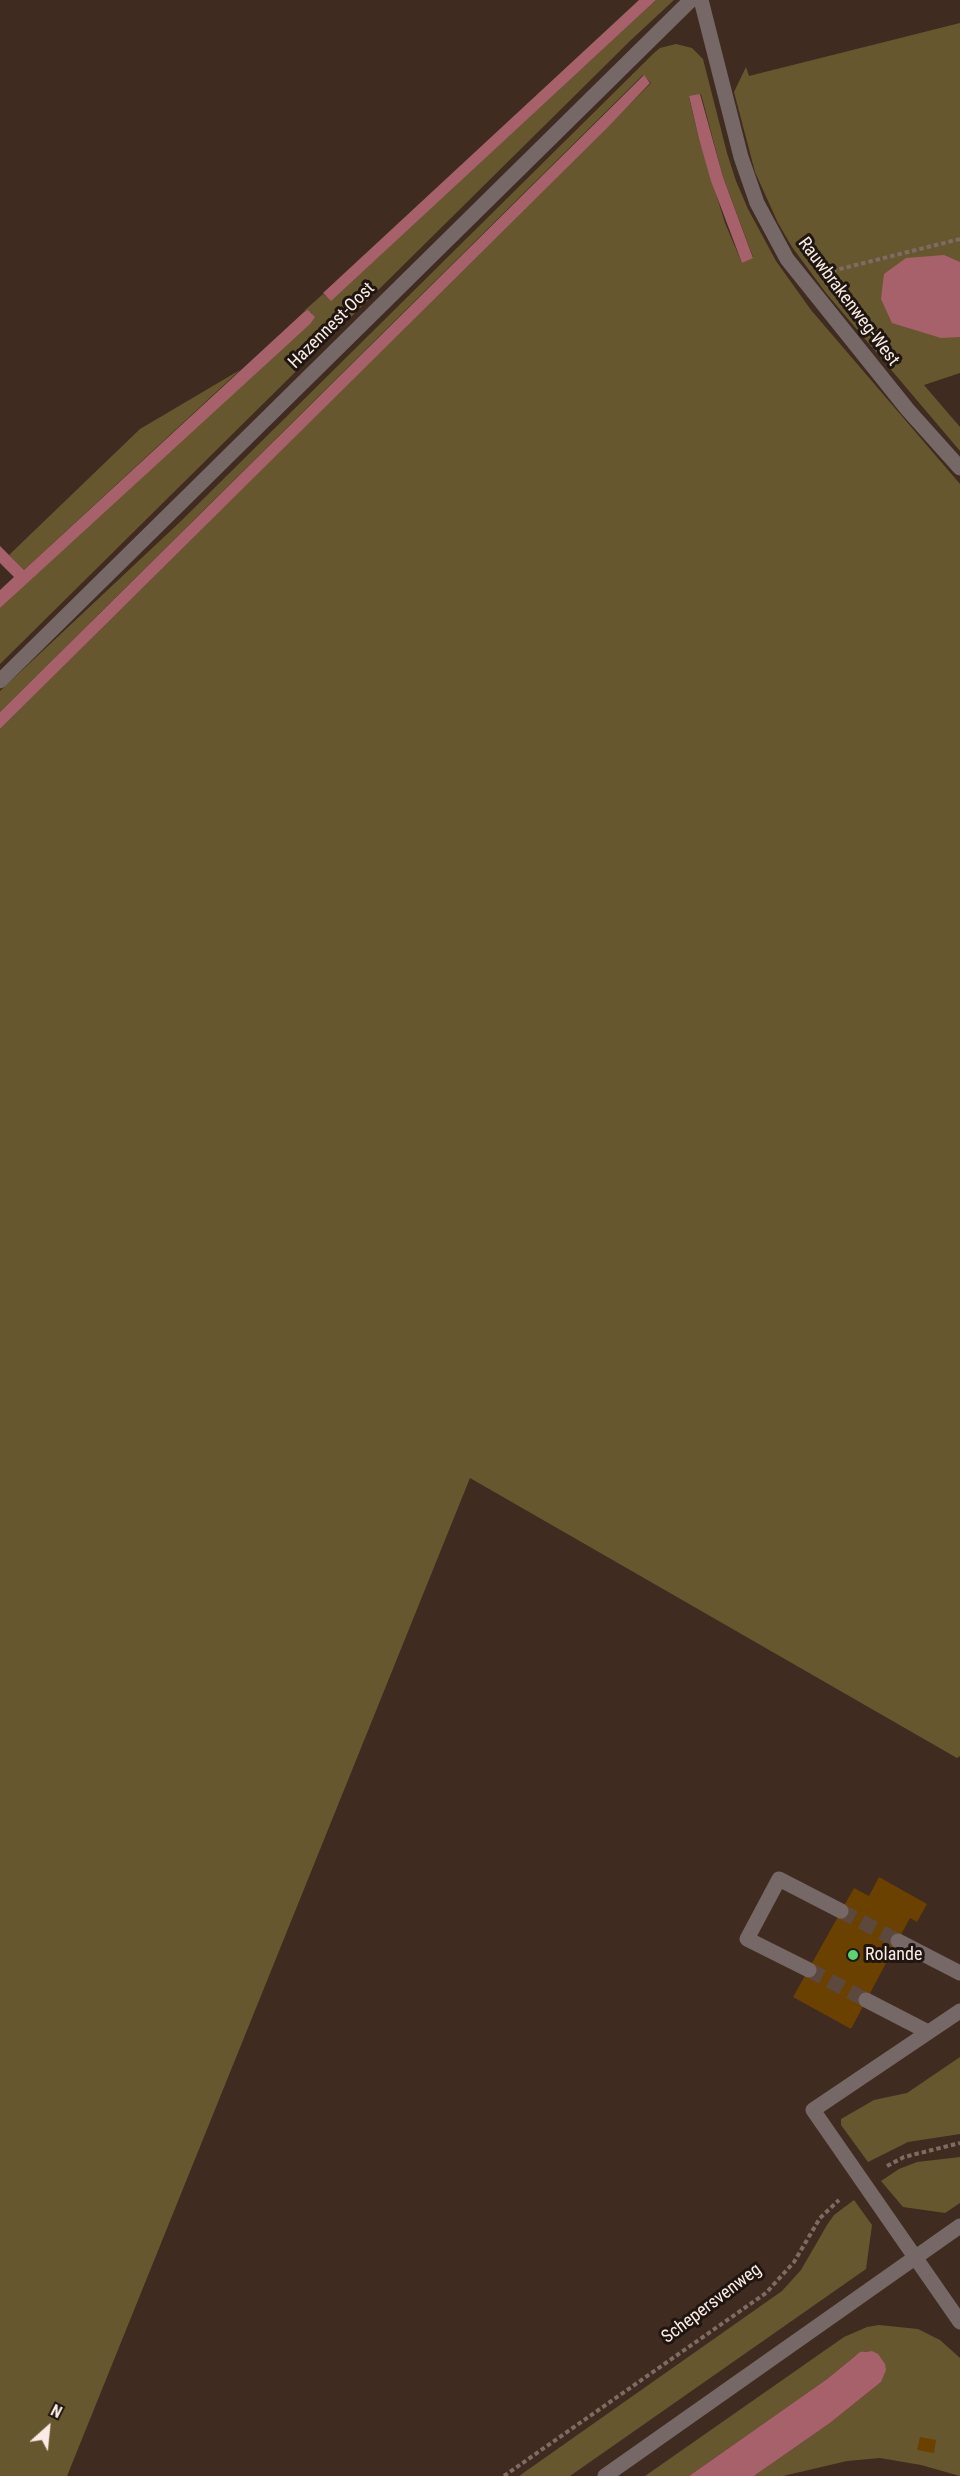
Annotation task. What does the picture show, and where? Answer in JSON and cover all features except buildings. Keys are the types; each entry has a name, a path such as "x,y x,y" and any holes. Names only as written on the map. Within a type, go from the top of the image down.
{"street":[{"name":"Hazennest-Oost","path":"0,681 691,0"},
{"name":"Rauwbrakenweg-West","path":"701,0 727,108 744,166 757,202 787,259 908,410 960,468"},
{"path":"809,1970 747,1938 779,1879 841,1911"},
{"path":"898,1941 960,1973"},
{"path":"866,2000 928,2032"},
{"path":"960,2011 813,2110 960,2322"},
{"path":"605,2476 960,2226"}],"path":[{"path":"802,279 960,239"},
{"name":"Schepersvenweg","path":"504,2476 766,2293 794,2262 820,2218 860,2180 904,2157 960,2143"}],"shaded area":[{"path":"639,0 656,0 331,301 323,293"},
{"path":"656,0 674,0 0,664 0,608 312,313 304,311 323,294 331,300"},
{"path":"960,23 960,373 924,385 960,427 960,451 826,293 792,247 778,223 755,172 734,92 746,67 749,76"},
{"path":"676,44 692,48 703,59 736,181 776,261 811,310 960,484 960,1756 957,1758 470,1478 67,2476 0,2476 0,729 651,83 643,75 0,712 0,691 180,522 660,48","holes":["701,94 723,177 753,257 742,263 725,223 699,139 689,97"]},
{"path":"644,75 650,83 607,128 0,729 0,712"},
{"path":"700,94 723,177 753,258 742,263 711,181 699,139 689,96"},
{"path":"944,255 960,262 960,337 941,338 892,323 881,299 884,274 906,258"},
{"path":"308,310 315,317 310,324 0,608 0,590 14,577 0,563 0,546 24,570"},
{"path":"240,370 24,570 9,555 140,429"},
{"path":"960,2057 960,2134 908,2142 868,2162 841,2125 841,2119 874,2100 907,2093"},
{"path":"960,2157 960,2203 945,2213 903,2207 881,2181 899,2169 917,2162"},
{"path":"854,2200 872,2225 866,2269 570,2476 519,2476 782,2291 801,2270 834,2215"},
{"path":"879,2325 918,2329 940,2340 960,2358 960,2476 921,2465 880,2458 847,2461 783,2476 754,2476 830,2423 881,2382 872,2351 866,2351 855,2356 827,2379 689,2476 645,2476 844,2337 867,2327"},
{"path":"872,2351 878,2354 885,2364 886,2370 881,2382 830,2423 754,2476 689,2476 827,2379 860,2352"}],"tunnel":[{"path":"841,1911 898,1941"},
{"path":"809,1970 866,2000"}],"place":[{"name":"Rolande","path":"853,1955"}]}
